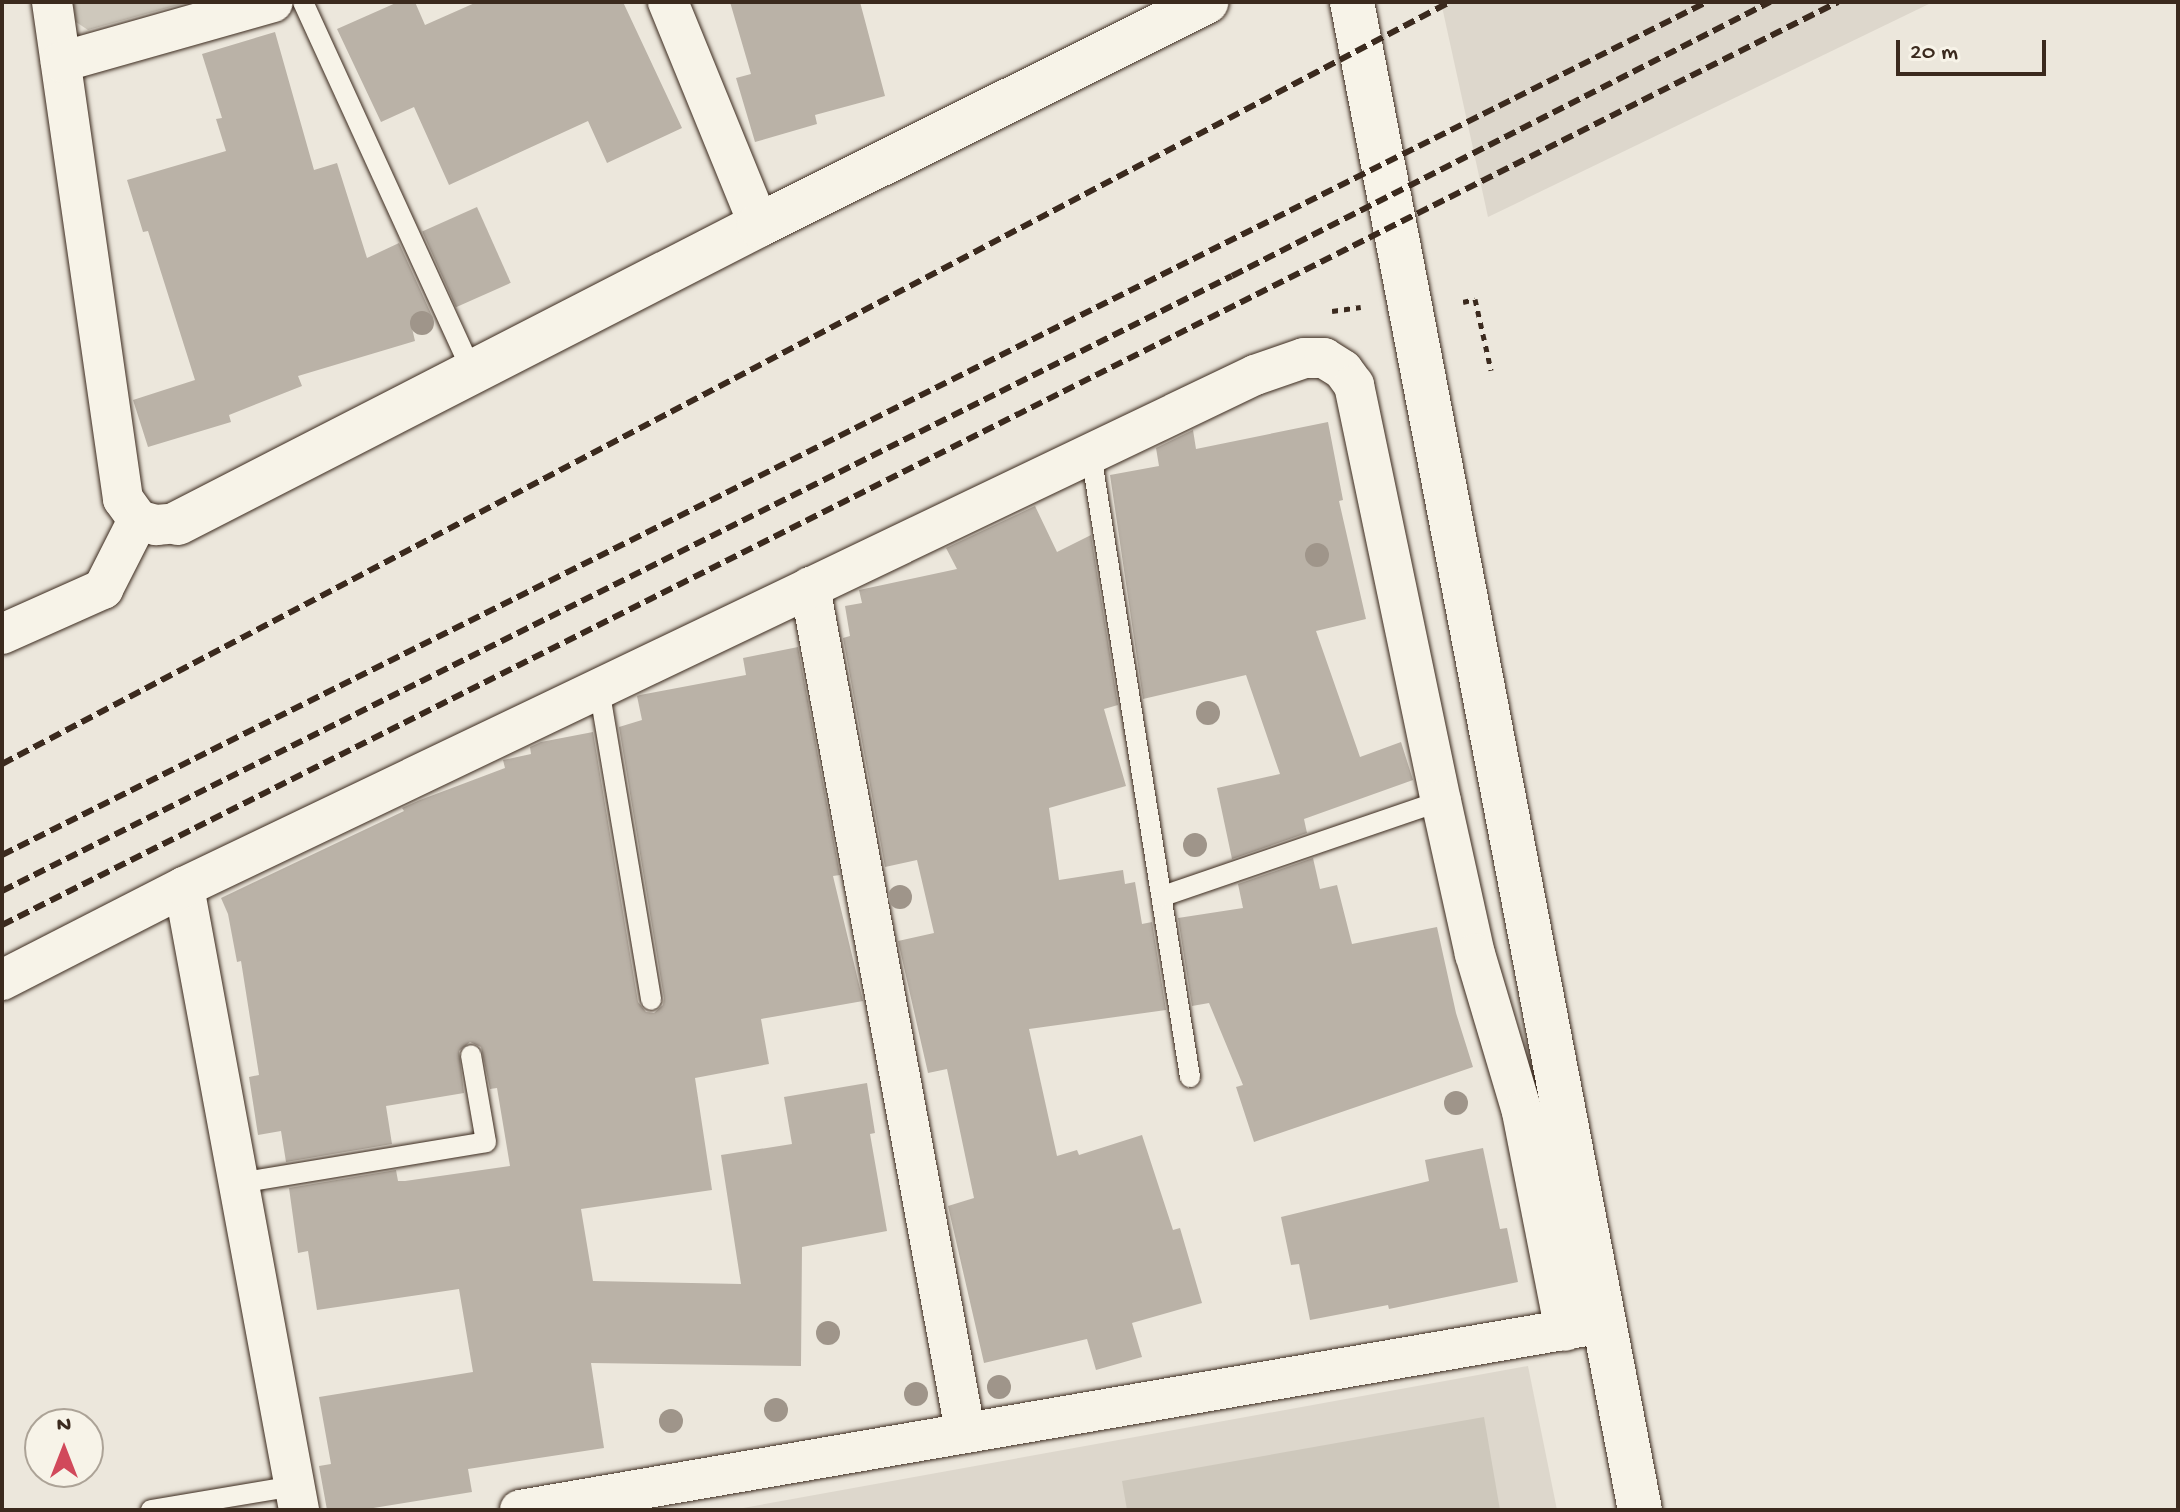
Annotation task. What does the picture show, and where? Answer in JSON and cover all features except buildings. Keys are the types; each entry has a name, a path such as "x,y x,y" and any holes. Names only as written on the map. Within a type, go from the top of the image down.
{"street":[{"path":"52,2 123,499 158,522"},
{"path":"61,62 273,2"},
{"path":"668,2 759,225"},
{"path":"2,634 103,589 158,522 473,373 759,225 1206,2"},
{"path":"1352,2 1586,1327"},
{"path":"2,980 184,887 1255,375 1304,358 1324,358 1343,370 1354,385 1475,954 1640,1510"},
{"path":"810,587 965,1431"},
{"path":"184,887 297,1498"},
{"path":"520,1510 965,1431 1586,1327"}],"lane":[{"path":"303,2 473,373"},
{"path":"1091,454 1190,1077"},
{"path":"599,688 651,1000"},
{"path":"1163,896 1441,801"},
{"path":"239,1183 486,1142 471,1055"},
{"path":"151,1510 297,1498"}],"path":[{"path":"1463,302 1475,299 1491,370"}],"shaded area":[{"path":"73,2 189,2 88,30 76,22"},
{"path":"1441,2 1933,2 1488,217"},
{"path":"1528,1366 1557,1510 732,1510"},
{"path":"1484,1417 1500,1510 1127,1510 1122,1481"}],"railway":[{"path":"2,764 1450,2"},
{"path":"2,855 1707,2"},
{"path":"2,891 1232,276 1770,2"},
{"path":"2,925 1838,2"}]}
